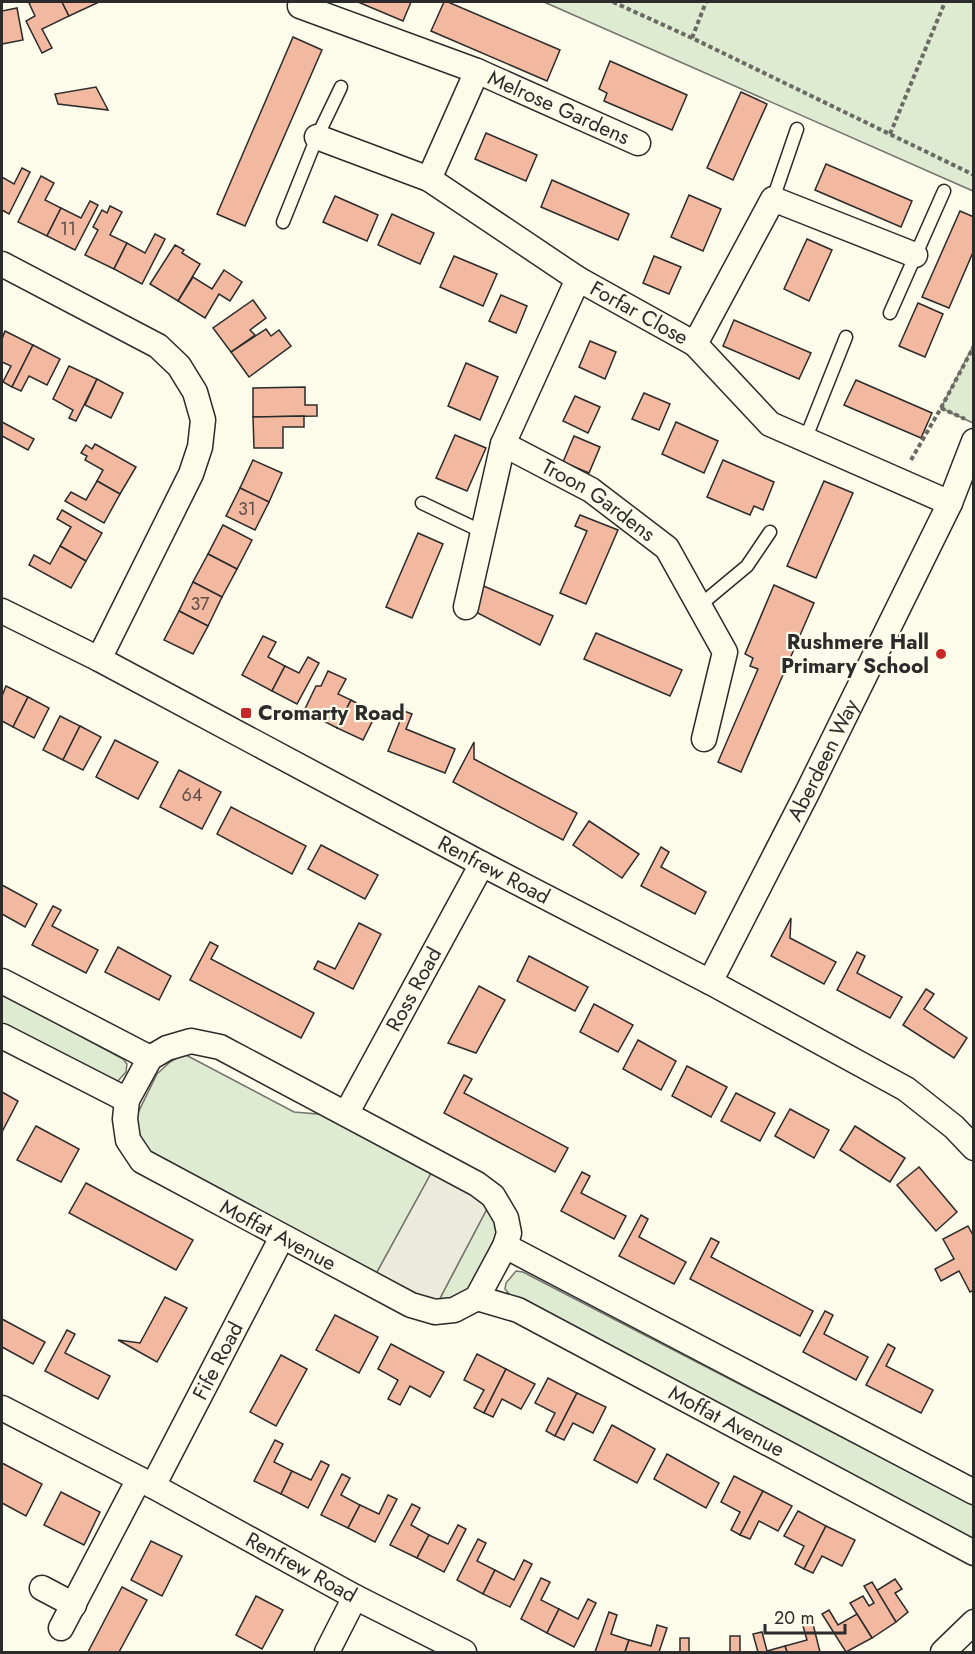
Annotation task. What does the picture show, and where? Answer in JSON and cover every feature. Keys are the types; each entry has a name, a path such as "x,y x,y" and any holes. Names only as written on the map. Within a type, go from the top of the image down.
{"street":[{"name":"Melrose Gardens","path":"300,6 477,71 638,143"},
{"name":"Melrose Gardens","path":"429,179 477,71"},
{"name":"Forfar Close","path":"317,137 429,179 578,279 695,344 770,424 950,503"},
{"path":"695,344 773,199 915,255"},
{"path":"2,264 158,346 179,366 195,392 203,420 200,447 191,474 99,659"},
{"path":"466,607 503,444 578,279"},
{"name":"Aberdeen Way","path":"710,982 807,793 950,503 974,441"},
{"name":"Troon Gardens","path":"503,444 591,490 667,548 724,652 704,739"},
{"name":"Renfrew Road","path":"2,611 99,659 482,864 710,982 906,1089 954,1127 974,1148"},
{"name":"Ross Road","path":"346,1114 482,864"},
{"path":"2,981 150,1058 167,1048 191,1041 220,1047 477,1184 493,1196 506,1218 509,1233 505,1246 477,1298"},
{"path":"2,1036 127,1100"},
{"name":"Moffat Avenue","path":"150,1058 127,1100 125,1119 128,1140 142,1161 411,1305 435,1312 454,1310 477,1298 518,1310 974,1553"},
{"name":"Fife Road","path":"146,1482 282,1237"},
{"path":"505,1246 974,1492"},
{"name":"Renfrew Road","path":"2,1408 146,1482 355,1597 464,1653"},
{"path":"61,1628 146,1482"},
{"path":"42,1588 74,1605"},
{"path":"327,1653 355,1597"},
{"path":"943,1653 974,1622"}],"lane":[{"path":"283,222 317,137 341,87"},
{"path":"773,199 797,129"},
{"path":"890,313 944,191"},
{"path":"806,440 846,337"},
{"path":"422,503 483,532"},
{"path":"699,606 747,566 770,532"}],"path":[{"path":"613,2 974,175"},
{"path":"692,38 706,2"},
{"path":"890,134 945,2"},
{"path":"899,481 974,346"},
{"path":"941,408 974,423"}],"green space":[{"path":"544,2 973,2 973,191"},
{"path":"973,346 973,423 941,408"},
{"path":"2,994 123,1059 127,1064 126,1072 117,1082 2,1025"},
{"path":"184,1054 294,1112 330,1115 434,1168 376,1274 151,1158 138,1144 135,1119 157,1074 170,1062"},
{"path":"490,1203 496,1213 497,1239 467,1294 437,1304"},
{"path":"516,1271 523,1272 973,1505 973,1539 510,1295 505,1289 506,1283"}],"shaded area":[{"path":"434,1168 490,1203 437,1304 429,1303 376,1274"}],"building":[{"path":"62,2 69,16 42,29 52,48 42,53 26,21 35,16 29,3"},
{"path":"62,2 96,2 97,3 69,16"},
{"path":"358,2 411,2 403,21"},
{"path":"444,2 560,50 547,81 431,31"},
{"path":"17,8 23,40 2,44 2,11"},
{"path":"293,37 322,50 245,226 217,214"},
{"path":"610,61 687,95 672,130 604,101 607,93 599,89"},
{"path":"96,87 108,110 58,104 55,94"},
{"path":"741,92 767,104 733,180 707,168"},
{"path":"486,133 537,155 526,181 475,159"},
{"path":"826,164 912,201 901,227 815,190"},
{"path":"22,168 30,172 9,214 2,210 2,177 14,184"},
{"path":"41,176 54,183 45,200 61,208 47,236 18,222"},
{"path":"552,180 629,214 618,240 541,207"},
{"path":"689,195 721,209 703,251 671,237"},
{"path":"335,196 378,215 367,241 323,222"},
{"path":"90,201 98,205 75,250 47,236 61,208 81,218"},
{"path":"110,206 122,212 110,235 127,243 114,269 85,255 98,230 93,227 102,210 107,213"},
{"path":"960,211 974,217 974,250 949,308 922,297"},
{"path":"392,214 434,233 420,264 378,245"},
{"path":"155,234 165,239 142,284 114,269 127,243 145,253"},
{"path":"807,239 832,250 809,301 784,289"},
{"path":"175,245 184,250 182,253 200,264 178,301 150,284"},
{"path":"454,256 497,274 483,306 440,287"},
{"path":"654,256 681,267 669,294 643,283"},
{"path":"224,270 242,282 230,301 219,294 205,318 178,301 193,277 212,289"},
{"path":"501,295 527,306 516,333 489,321"},
{"path":"253,300 266,318 250,330 255,335 231,352 213,328"},
{"path":"918,303 943,314 925,357 899,346"},
{"path":"734,320 811,353 799,379 723,346"},
{"path":"266,329 271,336 279,330 291,346 249,377 231,352"},
{"path":"5,331 33,345 12,387 3,382 11,366 2,362 2,339"},
{"path":"590,341 616,352 605,379 579,367"},
{"path":"33,345 60,359 47,385 29,376 21,391 12,387"},
{"path":"466,363 498,377 480,420 448,406"},
{"path":"69,366 97,379 76,421 69,418 73,410 53,399"},
{"path":"97,379 123,393 111,418 85,405"},
{"path":"856,380 932,413 921,438 844,405"},
{"path":"305,387 305,405 317,405 317,416 253,417 253,388"},
{"path":"644,393 670,404 659,430 632,419"},
{"path":"575,396 600,407 588,433 563,421"},
{"path":"304,416 304,427 283,427 283,448 254,448 253,417"},
{"path":"2,422 34,439 28,450 2,436"},
{"path":"676,422 718,441 704,473 662,454"},
{"path":"455,435 486,448 467,491 436,478"},
{"path":"574,436 600,447 589,473 563,462"},
{"path":"95,444 136,467 120,494 97,481 103,470 85,460 87,456 81,453 86,445 92,449"},
{"path":"253,460 282,473 269,502 240,488"},
{"path":"723,460 774,482 763,510 754,506 750,515 707,497"},
{"path":"97,481 120,494 104,523 65,501 71,492 86,500"},
{"path":"824,481 853,493 816,578 787,566"},
{"path":"240,488 269,502 255,530 226,516"},
{"path":"62,510 102,533 86,561 60,546 71,527 57,519"},
{"path":"580,515 618,530 586,604 560,593 587,531 575,526"},
{"path":"223,525 252,540 237,569 208,554"},
{"path":"418,533 443,544 412,618 386,607"},
{"path":"60,546 86,561 71,588 29,565 34,555 50,564"},
{"path":"208,554 237,569 222,597 193,582"},
{"path":"193,582 222,597 208,626 179,611"},
{"path":"479,584 553,616 540,645 466,607"},
{"path":"774,585 814,603 741,772 718,762 758,669 750,666 753,658 745,654"},
{"path":"179,611 208,626 193,654 164,640"},
{"path":"596,633 682,670 670,696 584,659"},
{"path":"263,636 276,642 268,657 285,666 272,691 242,675"},
{"path":"308,657 319,663 297,704 272,691 285,666 299,673"},
{"path":"328,671 346,679 338,694 351,700 337,728 304,711 316,686 321,686"},
{"path":"6,686 28,697 13,727 2,721 2,696"},
{"path":"28,697 49,708 34,738 13,727"},
{"path":"351,700 376,714 363,740 337,728"},
{"path":"404,711 412,714 406,729 455,749 445,773 388,751"},
{"path":"60,716 80,726 63,760 43,750"},
{"path":"80,726 101,737 83,770 63,760"},
{"path":"115,740 158,762 138,799 96,777"},
{"path":"474,742 474,759 577,813 563,840 453,782"},
{"path":"179,770 221,792 202,829 160,807"},
{"path":"231,807 306,846 292,874 217,834"},
{"path":"589,821 639,854 622,878 573,845"},
{"path":"321,845 378,875 365,899 308,869"},
{"path":"661,847 669,852 661,867 706,892 695,914 641,886"},
{"path":"2,885 37,904 25,927 2,914"},
{"path":"53,906 61,910 52,926 98,950 86,973 32,945"},
{"path":"791,918 790,938 836,962 824,984 771,956"},
{"path":"359,923 381,934 353,989 314,969 318,961 335,969"},
{"path":"210,942 218,946 211,959 314,1013 301,1038 190,980"},
{"path":"118,947 171,976 159,1000 105,972"},
{"path":"857,952 865,956 857,973 902,997 890,1018 837,990"},
{"path":"529,956 588,987 575,1011 517,981"},
{"path":"479,986 505,1000 476,1053 448,1043"},
{"path":"926,989 934,994 924,1009 967,1038 954,1058 903,1025"},
{"path":"594,1004 633,1025 618,1052 580,1032"},
{"path":"638,1040 676,1061 661,1090 623,1069"},
{"path":"687,1066 727,1087 711,1117 672,1096"},
{"path":"464,1075 472,1079 464,1093 568,1148 555,1172 444,1113"},
{"path":"2,1092 18,1101 2,1132"},
{"path":"736,1093 775,1113 760,1141 721,1121"},
{"path":"790,1109 829,1130 814,1158 775,1136"},
{"path":"36,1126 79,1149 61,1182 17,1160"},
{"path":"855,1126 905,1158 890,1182 840,1150"},
{"path":"919,1167 957,1212 936,1231 897,1185"},
{"path":"582,1172 590,1176 581,1193 626,1216 614,1239 561,1211"},
{"path":"86,1183 193,1240 176,1270 69,1213"},
{"path":"641,1215 648,1219 639,1237 686,1262 674,1284 619,1256"},
{"path":"968,1226 974,1237 974,1290 970,1292 959,1271 941,1281 935,1269 954,1259 943,1239"},
{"path":"711,1238 719,1242 711,1257 813,1311 800,1336 690,1279"},
{"path":"165,1297 187,1308 157,1362 118,1340 140,1343"},
{"path":"825,1311 833,1315 824,1334 868,1357 856,1380 803,1352"},
{"path":"335,1315 378,1337 359,1373 316,1350"},
{"path":"2,1319 45,1342 33,1364 2,1347"},
{"path":"67,1330 75,1334 65,1353 110,1376 98,1399 45,1371"},
{"path":"391,1344 444,1372 430,1397 410,1386 400,1405 388,1399 398,1380 378,1369"},
{"path":"888,1344 895,1348 886,1366 933,1390 921,1413 866,1385"},
{"path":"477,1354 506,1369 484,1413 474,1408 484,1390 464,1380"},
{"path":"281,1355 307,1369 276,1426 250,1412"},
{"path":"506,1369 535,1384 521,1409 502,1399 493,1417 484,1413"},
{"path":"548,1378 577,1393 555,1436 546,1431 555,1413 535,1403"},
{"path":"577,1393 606,1407 593,1433 573,1423 564,1440 555,1436"},
{"path":"612,1425 655,1449 637,1483 594,1460"},
{"path":"275,1440 283,1444 274,1462 292,1471 281,1494 254,1481"},
{"path":"667,1454 719,1483 706,1508 654,1479"},
{"path":"321,1461 329,1465 308,1508 281,1494 292,1471 311,1480"},
{"path":"2,1463 42,1484 26,1516 2,1503"},
{"path":"342,1474 350,1478 341,1495 360,1505 348,1528 321,1515"},
{"path":"734,1476 763,1491 740,1535 731,1530 740,1512 721,1502"},
{"path":"763,1491 792,1506 778,1531 759,1521 750,1539 740,1535"},
{"path":"61,1492 100,1512 84,1545 44,1525"},
{"path":"388,1495 397,1499 375,1542 348,1528 360,1505 379,1514"},
{"path":"412,1504 420,1508 411,1525 429,1535 417,1558 390,1545"},
{"path":"798,1511 826,1526 804,1569 795,1564 804,1546 784,1536"},
{"path":"458,1525 466,1529 444,1572 417,1558 429,1535 448,1544"},
{"path":"826,1526 855,1540 842,1566 822,1556 813,1573 804,1569"},
{"path":"478,1539 486,1543 477,1561 495,1570 483,1594 457,1580"},
{"path":"151,1541 182,1556 162,1596 131,1580"},
{"path":"524,1560 532,1564 510,1607 483,1594 495,1570 514,1580"},
{"path":"541,1578 550,1582 541,1600 559,1609 547,1633 521,1619"},
{"path":"895,1579 902,1589 895,1593 908,1612 896,1622 876,1591"},
{"path":"872,1582 896,1622 872,1638 850,1603 863,1596 869,1606 874,1603 864,1586"},
{"path":"122,1587 147,1600 119,1652 88,1652"},
{"path":"256,1596 283,1610 262,1649 236,1635"},
{"path":"588,1599 596,1603 574,1647 547,1633 559,1609 578,1619"},
{"path":"829,1610 838,1625 857,1614 872,1638 846,1652 822,1614"},
{"path":"609,1612 617,1615 611,1634 629,1640 625,1652 595,1652"},
{"path":"811,1616 820,1652 787,1652 785,1646 807,1640 801,1619"},
{"path":"657,1625 667,1628 659,1652 625,1652 629,1640 651,1646"},
{"path":"762,1632 767,1651 785,1646 787,1652 758,1652 753,1634"},
{"path":"730,1636 740,1636 740,1652 730,1652"},
{"path":"680,1638 689,1638 689,1652 680,1652"}],"place":[{"name":"Rushmere Hall Primary School","path":"941,654"},
{"name":"Cromarty Road","path":"246,713"}]}
